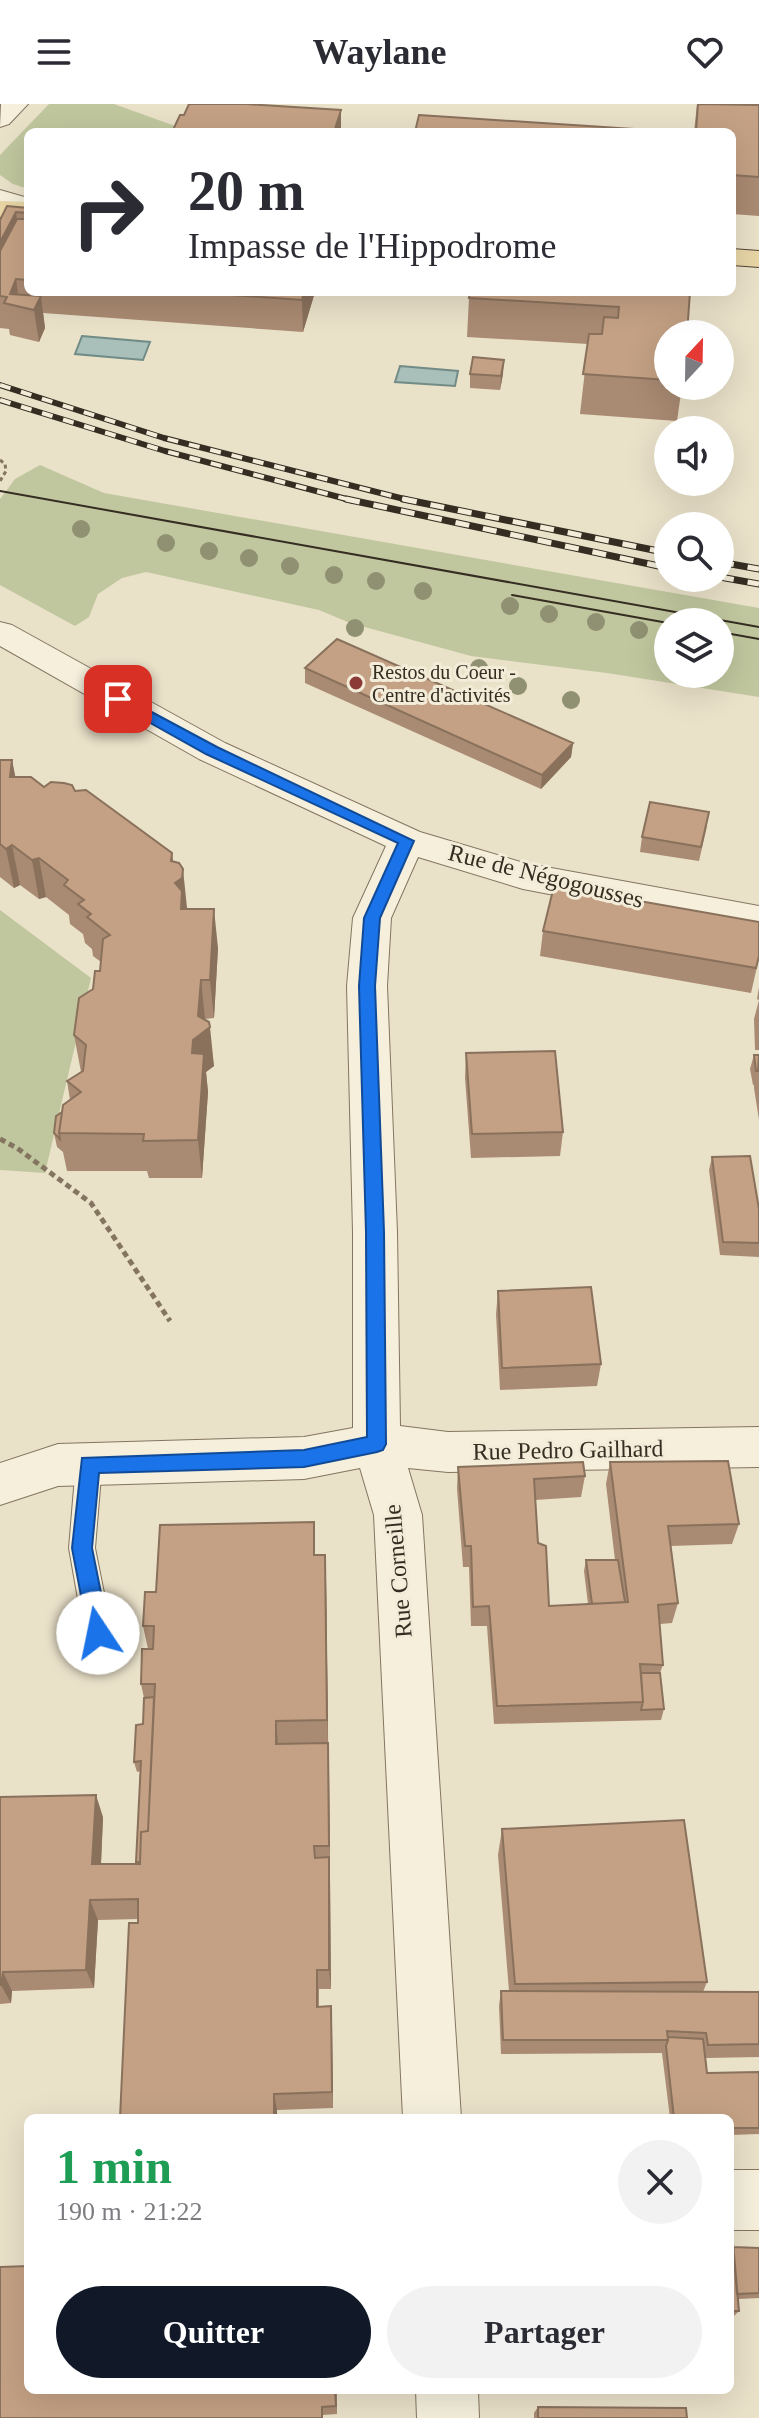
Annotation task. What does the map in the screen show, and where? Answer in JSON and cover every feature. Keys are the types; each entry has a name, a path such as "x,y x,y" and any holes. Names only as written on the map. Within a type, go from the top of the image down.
{"main road":[{"path":"0,209 24,208"},
{"path":"0,224 24,226"},
{"path":"736,257 759,259"},
{"path":"736,273 759,275"}],"street":[{"path":"0,119 15,104"},
{"path":"0,198 24,207"},
{"name":"Rue de Négogousses","path":"0,632 212,751 407,841 523,876 759,920"},
{"name":"Rue Corneille","path":"407,841 372,918 367,986 375,1232 377,1444 398,1515 432,2114"},
{"name":"Rue Pedro Gailhard","path":"0,1484 58,1465 304,1458 377,1444 448,1452 759,1447"},
{"path":"734,2200 759,2200"},
{"path":"447,2394 448,2418"}],"lane":[{"path":"89,1464 82,1548 98,1633"}],"path":[{"path":"0,460 5,464 6,471 0,481"},
{"path":"0,1139 91,1203 170,1321"}],"green space":[{"path":"49,104 114,104 175,126 174,128 26,128"},
{"path":"24,130 24,188 0,175 0,155"},
{"path":"40,465 104,493 759,608 759,697 702,688 734,688 734,608 654,608 654,680 471,656 350,623 319,610 146,572 122,578 98,594 89,617 75,626 0,585 0,499 15,479"},
{"path":"0,910 91,978 45,1173 0,1170"}],"water":[{"path":"82,336 150,342 143,360 75,354"},
{"path":"400,366 458,371 455,386 395,382"}],"building":[{"path":"189,104 341,110 335,128 174,128 180,115 184,115"},
{"path":"698,104 759,105 759,177 736,175 736,128 696,128"},
{"path":"419,115 619,128 416,128"},
{"path":"7,206 24,208 24,213 16,212 0,242 0,220"},
{"path":"17,219 24,219 24,280 16,279 10,294 41,296 34,310 4,303 7,297 0,296 0,251"},
{"path":"246,296 303,296 302,300"},
{"path":"690,296 688,320 654,320 654,379 583,374 589,334 602,334 604,317 618,318 619,307 469,298"},
{"path":"473,357 504,360 501,376 470,374"},
{"path":"337,639 573,743 542,775 305,668"},
{"path":"0,760 12,760 10,777 31,777 44,787 51,782 72,785 75,791 86,790 172,853 171,861 179,863 183,869 182,878 175,883 182,891 181,909 214,909 210,980 201,980 198,1016 209,1022 210,1027 193,1040 192,1053 204,1054 198,1140 143,1141 144,1134 59,1133 63,1105 81,1092 67,1081 83,1071 86,1045 74,1035 79,998 93,989 95,971 100,971 103,939 110,935 87,917 91,914 78,904 84,900 64,885 68,880 39,858 32,860 12,845 6,849 0,844"},
{"path":"650,802 709,812 701,847 642,837"},
{"path":"554,886 759,922 756,968 543,931"},
{"path":"555,1051 563,1132 472,1134 466,1053"},
{"path":"754,1055 759,1055 758,1071 756,1071"},
{"path":"62,1112 60,1139 54,1133 56,1116"},
{"path":"750,1156 759,1209 759,1243 723,1242 712,1157"},
{"path":"591,1287 601,1364 502,1368 498,1291"},
{"path":"728,1461 739,1524 668,1526 678,1603 658,1605 663,1665 640,1664 643,1702 497,1706 489,1606 473,1607 471,1546 465,1546 458,1467 583,1462 585,1476 534,1479 538,1543 546,1546 549,1606 628,1602 610,1462"},
{"path":"314,1522 314,1555 325,1555 327,1720 276,1721 276,1744 328,1743 329,1846 314,1846 315,1858 329,1857 329,1970 317,1970 317,2007 331,2006 332,2092 274,2094 274,2114 120,2114 129,1923 138,1923 138,1899 90,1900 86,1970 3,1972 0,1985 0,1797 96,1795 92,1864 140,1864 141,1832 148,1831 155,1684 141,1684 142,1649 153,1649 154,1626 143,1626 145,1592 156,1592 160,1525"},
{"path":"586,1560 618,1560 625,1602 592,1604"},
{"path":"641,1673 660,1673 664,1709 641,1710"},
{"path":"154,1697 148,1831 141,1832 140,1862 136,1862 141,1761 134,1762 136,1725 143,1724 144,1698"},
{"path":"684,1820 707,1982 515,1984 502,1829"},
{"path":"501,1991 759,1992 759,2044 708,2045 706,2033 667,2031 668,2040 503,2040"},
{"path":"668,2037 703,2039 707,2073 759,2072 759,2128 734,2128 734,2114 674,2114 666,2046"},
{"path":"734,2247 759,2248 759,2293 737,2294"},
{"path":"734,2254 739,2311 734,2311"},
{"path":"24,2266 24,2394 335,2394 336,2406 322,2407 322,2418 0,2418 0,2267"},
{"path":"538,2407 686,2408 687,2418 538,2418"}],"tram line":[{"path":"0,491 759,627"},
{"path":"512,595 654,620"},
{"path":"734,635 759,639"}],"railway":[{"path":"0,385 164,438 409,500"},
{"path":"0,400 165,451 348,499"},
{"path":"348,499 654,565"},
{"path":"348,499 354,501"},
{"path":"403,499 409,500"},
{"path":"409,500 654,550"},
{"path":"734,565 759,569"},
{"path":"734,580 759,584"}],"place":[{"name":"Restos du Coeur - Centre d'activités","path":"356,683"}],"route":[{"path":"98,1633 82,1548 89,1464 304,1458 377,1444 375,1232 367,986 372,918 407,841 212,751 118,699"}]}
